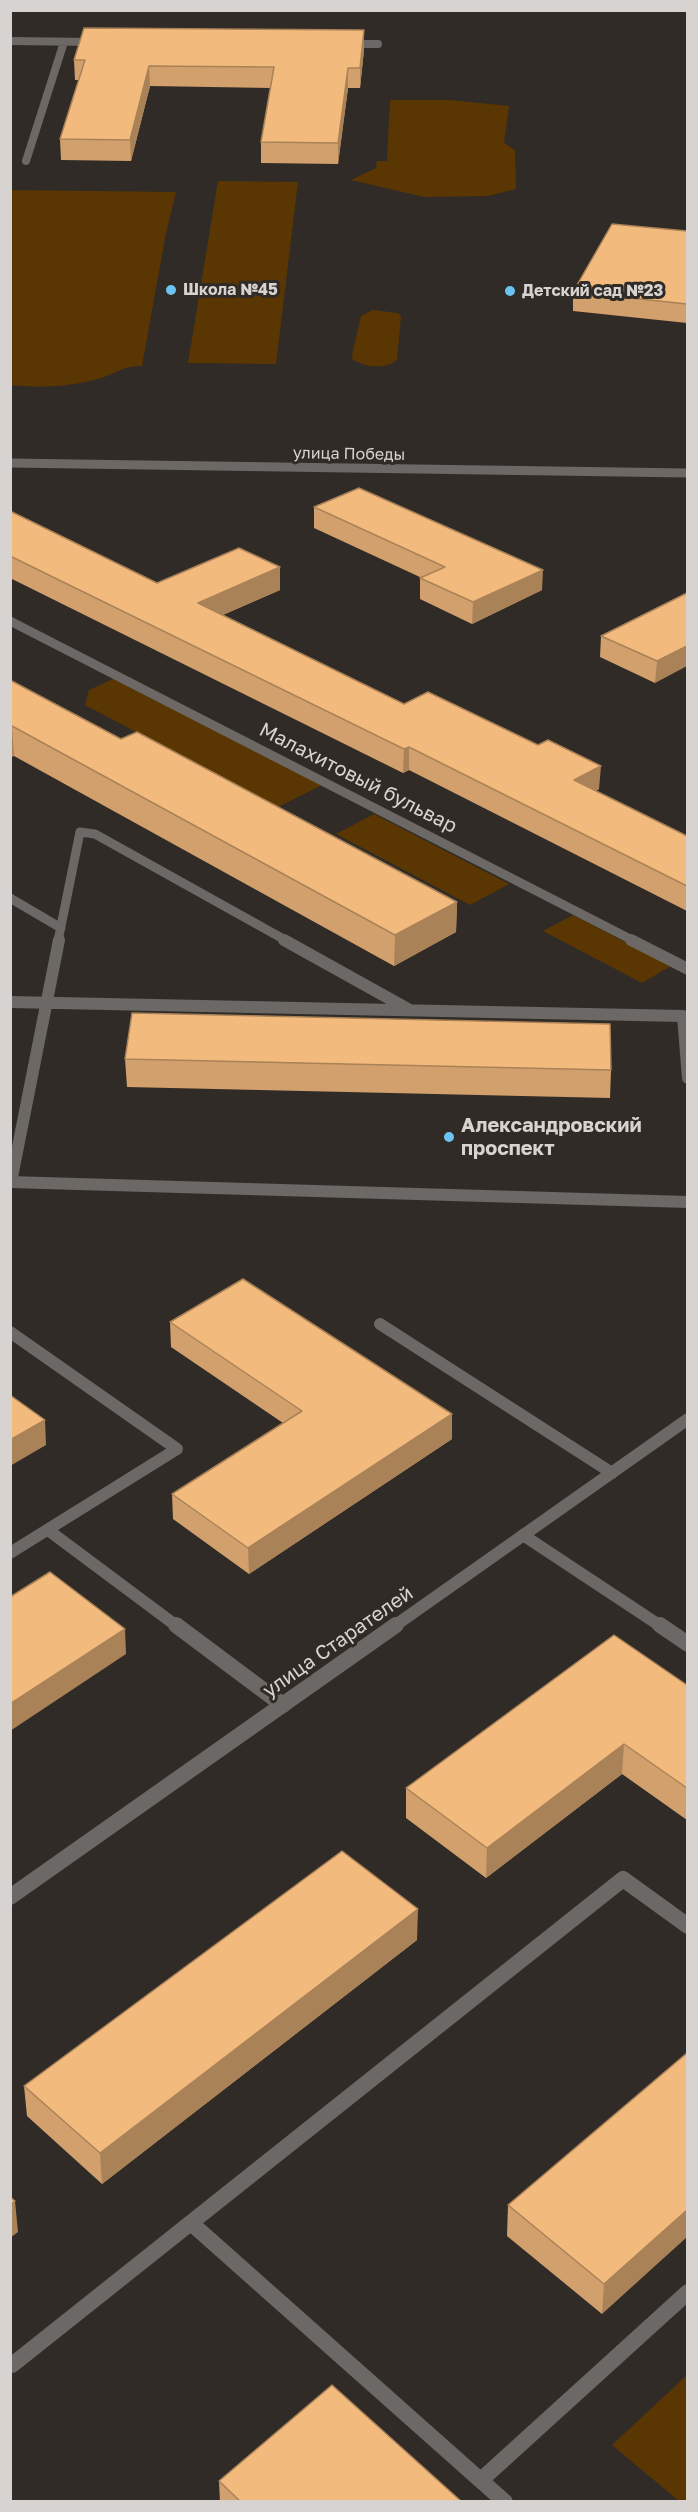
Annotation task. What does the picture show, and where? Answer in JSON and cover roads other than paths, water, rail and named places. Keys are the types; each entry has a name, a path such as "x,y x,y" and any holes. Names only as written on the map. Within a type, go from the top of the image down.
{"street":[{"path":"10,41 99,42"},
{"path":"26,161 64,42"},
{"path":"343,44 378,44"},
{"name":"улица Победы","path":"10,463 687,473"},
{"name":"Малахитовый бульвар","path":"10,621 687,969"},
{"path":"410,1010 95,834 80,832 11,1182 687,1202"},
{"path":"10,898 61,928"},
{"path":"10,1002 683,1016 687,1078"},
{"path":"380,1324 612,1473"},
{"path":"10,1332 177,1449 10,1553"},
{"name":"улица Старателей","path":"10,1897 687,1419"},
{"path":"48,1530 283,1705"},
{"path":"523,1535 687,1644"},
{"path":"12,2365 623,1879 687,1926"},
{"path":"191,2223 505,2502"},
{"path":"481,2480 687,2292"}],"place":[{"name":"Школа №45","path":"171,290"},
{"name":"Детский сад №23","path":"510,291"},
{"name":"Александровский проспект","path":"449,1137"}]}
